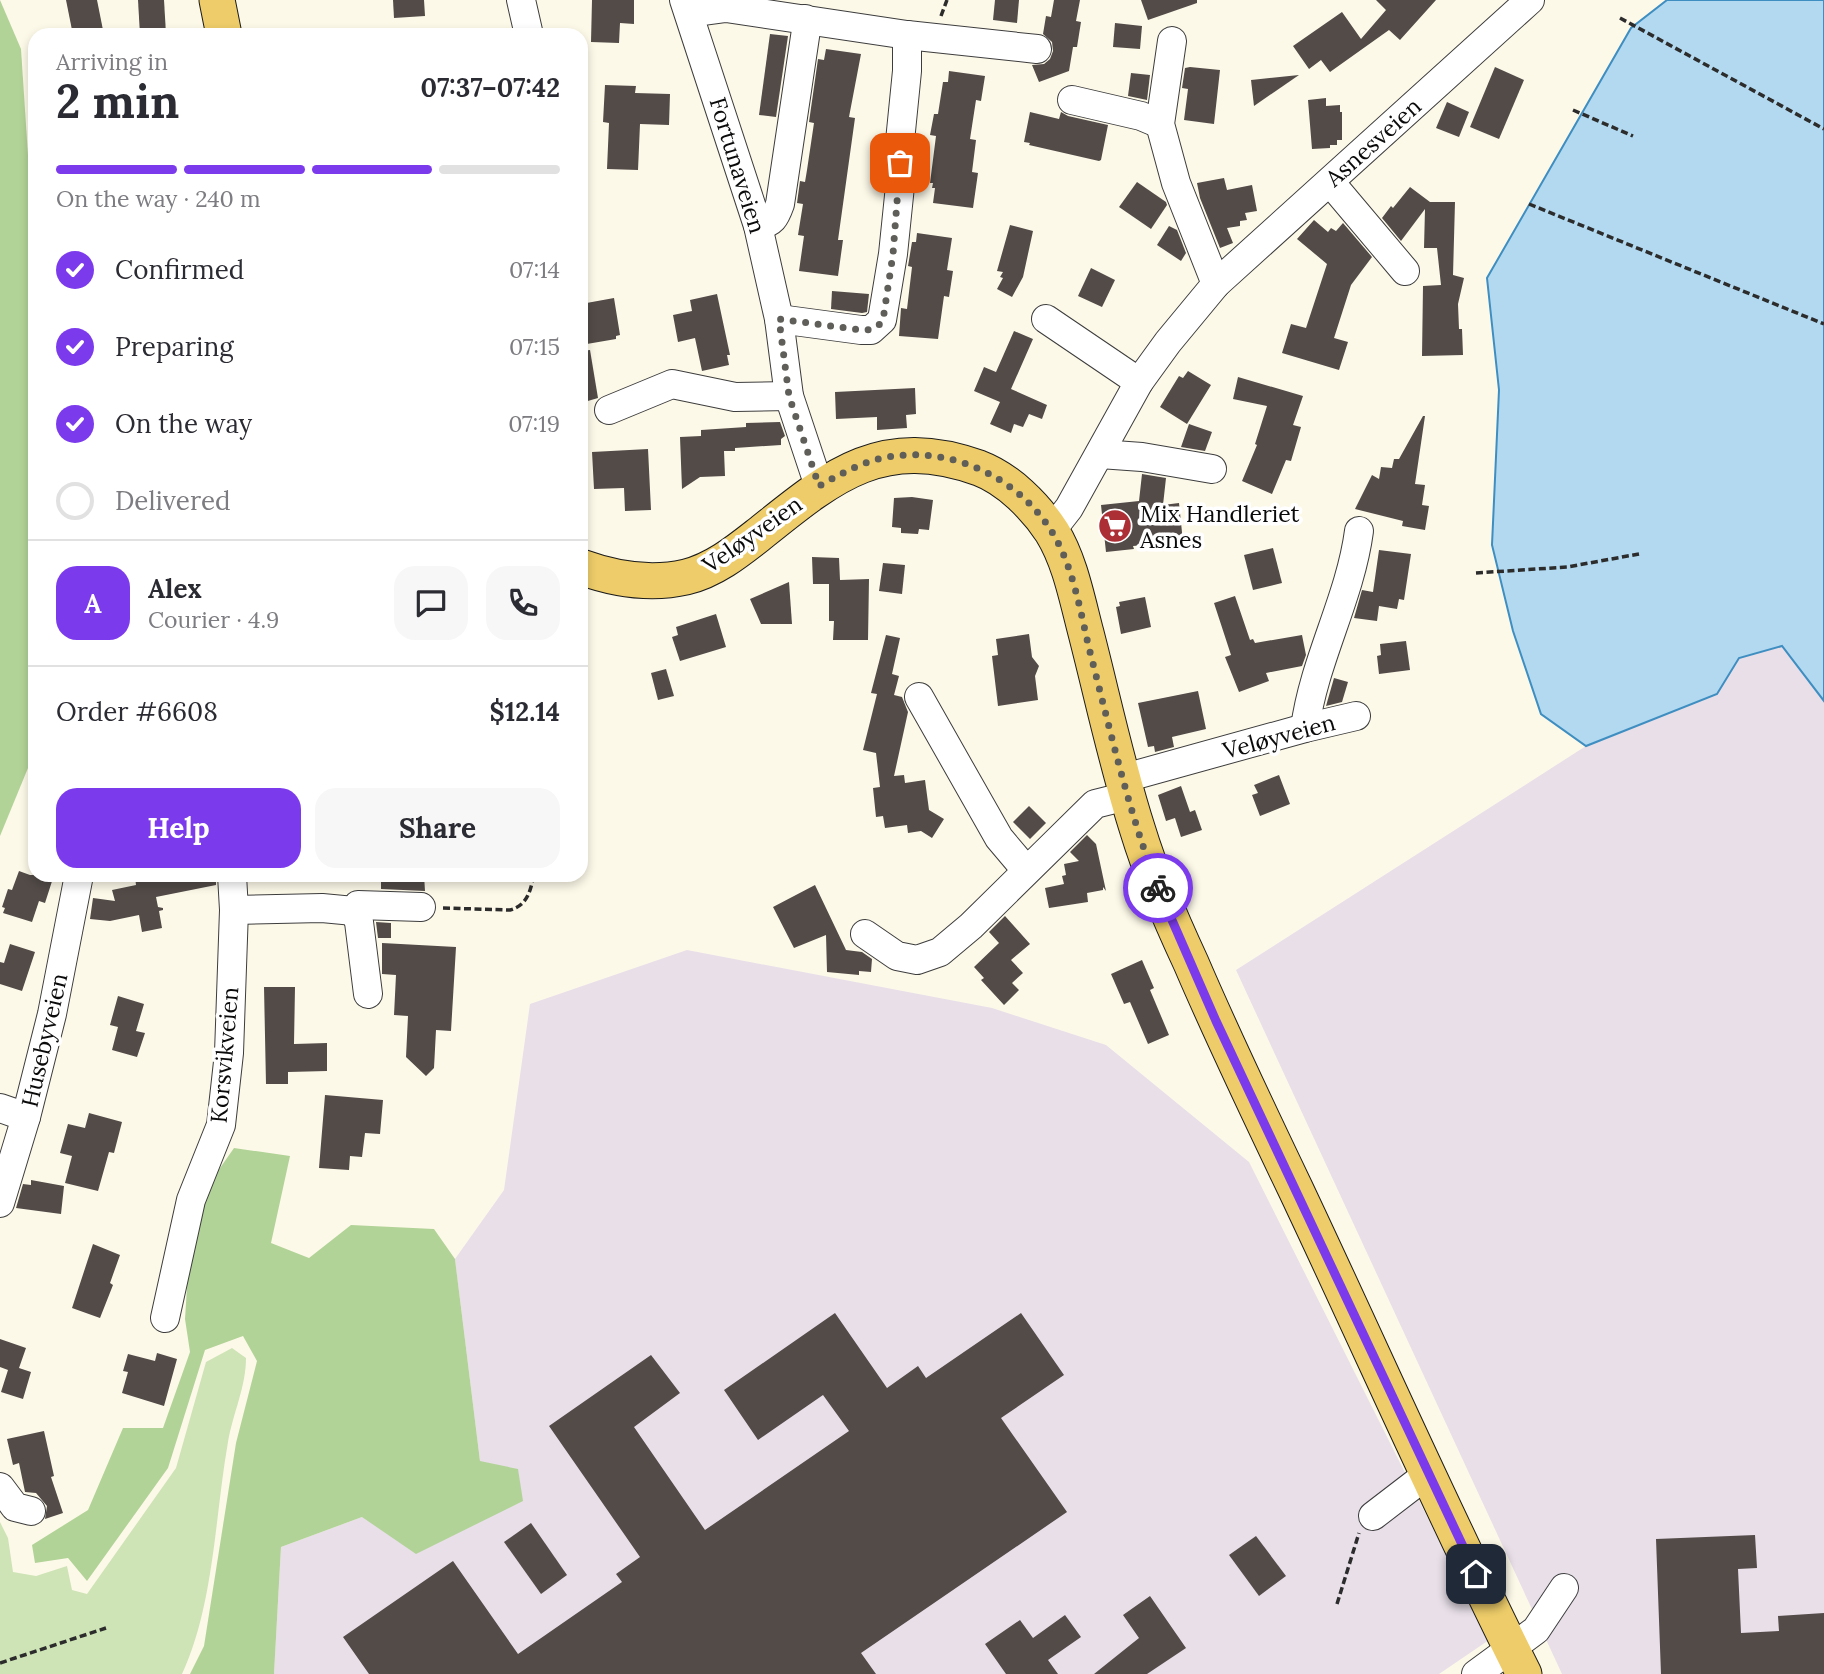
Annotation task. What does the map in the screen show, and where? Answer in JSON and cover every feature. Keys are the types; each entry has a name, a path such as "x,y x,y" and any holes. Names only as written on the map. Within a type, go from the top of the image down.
{"main road":[{"path":"217,0 223,28"},
{"name":"Veløyveien","path":"588,570 603,575 631,579 661,581 688,577 716,565 819,486 852,468 886,457 918,454 957,461 986,471 1013,488 1036,510 1063,554 1124,788 1162,898 1205,996 1518,1662"}],"street":[{"path":"521,0 527,28"},
{"name":"Asnesveien","path":"1051,531 1069,508 1139,383 1168,342 1216,284 1530,0"},
{"name":"Fortunaveien","path":"819,486 789,396 779,319 758,226 687,6 726,8 908,35 1037,49"},
{"path":"758,226 771,223 780,204 806,19"},
{"path":"779,319 861,330 871,330 883,320 900,186 900,141 908,35"},
{"path":"1172,41 1160,124 1176,183 1216,284"},
{"path":"1072,100 1141,116 1160,124"},
{"path":"1330,182 1405,271"},
{"path":"1046,319 1139,383"},
{"path":"610,410 672,384 735,397 789,396"},
{"path":"1100,454 1152,458 1212,469"},
{"path":"1305,728 1309,698 1343,595 1359,531"},
{"path":"919,697 999,838 1026,870"},
{"name":"Veløyveien","path":"1124,788 1305,728 1356,716"},
{"path":"864,934 897,956 917,960 940,952 971,926 1095,804 1124,788"},
{"name":"Husebyveien","path":"0,1203 13,1112 51,1014 78,882"},
{"name":"Korsvikveien","path":"165,1318 191,1200 221,1125 229,1053 232,882"},
{"path":"354,911 358,905 421,907"},
{"path":"233,910 322,908 354,911"},
{"path":"354,911 359,922 368,995"},
{"path":"1373,1516 1429,1473"},
{"path":"0,1487 15,1507 31,1511"},
{"path":"1476,1674 1518,1662 1564,1588"}],"path":[{"path":"1620,19 1824,129"},
{"path":"1573,110 1633,135"},
{"path":"1530,204 1824,324"},
{"path":"1476,573 1567,567 1639,554"},
{"path":"421,907 510,910 521,907 528,898 532,882"},
{"path":"1337,1604 1346,1581 1356,1537 1373,1516"},
{"path":"0,1663 106,1628"}],"shaded area":[{"path":"1782,646 1824,701 1824,1674 1562,1674 1236,970 1586,746 1717,694 1739,658"},
{"path":"687,950 992,1008 1106,1045 1249,1162 1489,1640 1439,1674 274,1674 281,1547 362,1517 480,1461 455,1259 504,1190 530,1004"}],"green space":[{"path":"0,0 21,49 28,155 28,768 0,836"},
{"path":"234,1148 290,1156 271,1243 309,1258 351,1225 434,1229 455,1259 480,1461 518,1469 523,1501 416,1554 362,1517 281,1547 274,1674 190,1674 204,1646 236,1443 257,1361 243,1336 205,1350 168,1468 87,1581 68,1558 35,1563 32,1545 88,1510 123,1428 163,1428 190,1352 185,1319 192,1208"},
{"path":"232,1348 246,1358 244,1379 228,1442 201,1619 182,1674 0,1674 0,1522 8,1538 13,1572 36,1576 67,1566 72,1590 87,1594 176,1468 206,1362"}],"water":[{"path":"1667,0 1824,0 1824,701 1782,646 1739,658 1717,694 1586,746 1541,714 1513,631 1492,545 1499,390 1487,278 1631,28"}],"building":[{"path":"66,0 97,0 103,28 72,28"},
{"path":"138,0 164,0 166,28 140,28"},
{"path":"393,0 424,0 425,16 394,18"},
{"path":"592,0 634,0 634,24 620,23 619,43 591,42"},
{"path":"995,0 1019,0 1017,23 993,20"},
{"path":"1054,0 1080,0 1076,21 1081,22 1077,47 1073,47 1069,71 1039,82 1032,65 1044,64 1053,51 1052,42 1043,34 1046,16 1051,17"},
{"path":"1141,0 1197,0 1197,3 1148,20"},
{"path":"1376,0 1436,0 1400,40 1389,30 1330,72 1321,60 1309,69 1293,46 1342,12 1361,39 1386,10"},
{"path":"1115,23 1142,26 1140,49 1113,47"},
{"path":"770,34 788,36 776,117 759,115"},
{"path":"826,49 861,54 849,117 855,118 838,240 843,240 838,276 799,271 804,236 798,235 803,204 797,203 800,181 805,182 814,123 809,122 818,59 824,60"},
{"path":"1495,67 1524,80 1499,139 1470,127"},
{"path":"1185,68 1220,70 1214,124 1184,120 1188,89 1182,88"},
{"path":"949,71 985,76 981,101 976,100 970,139 976,140 972,172 978,173 973,208 933,203 935,188 932,188 933,183 930,183 936,136 930,135 934,114 938,114 943,82 948,82"},
{"path":"1131,73 1150,75 1147,100 1128,96"},
{"path":"1299,75 1254,106 1251,80"},
{"path":"605,85 636,86 635,93 670,94 669,125 640,124 638,170 607,169 609,123 603,122"},
{"path":"1326,98 1326,106 1340,105 1342,140 1337,140 1337,145 1330,145 1330,148 1312,149 1308,100"},
{"path":"1447,102 1469,112 1459,137 1436,128"},
{"path":"1030,112 1059,119 1061,112 1108,125 1101,160 1024,142"},
{"path":"1224,178 1227,190 1252,185 1257,211 1245,213 1247,220 1240,221 1240,226 1227,228 1233,243 1220,248 1200,198 1197,183"},
{"path":"1137,182 1167,205 1151,229 1119,207"},
{"path":"1410,187 1430,202 1455,202 1453,275 1464,278 1458,304 1463,355 1422,356 1423,286 1441,285 1437,248 1424,248 1425,209 1401,241 1382,218"},
{"path":"1314,220 1328,232 1331,228 1336,231 1343,223 1372,257 1351,285 1334,338 1348,342 1339,370 1282,353 1291,324 1306,328 1327,264 1297,239"},
{"path":"1010,225 1033,231 1023,277 1012,297 997,289 1003,278 1000,277 1003,272 997,271"},
{"path":"1169,226 1177,230 1186,253 1181,261 1157,245"},
{"path":"917,233 952,238 947,270 953,271 949,297 944,296 938,339 899,336 901,308 907,309 912,267 908,266 912,242 916,242"},
{"path":"1091,268 1115,280 1102,307 1078,296"},
{"path":"832,291 869,294 867,312 831,309"},
{"path":"717,294 730,355 727,355 729,365 702,371 695,338 678,342 673,315 692,311 690,300"},
{"path":"614,298 620,335 616,336 616,339 588,344 588,303"},
{"path":"1014,331 1033,339 1011,389 1047,405 1042,419 1029,414 1023,427 1014,424 1011,433 990,424 1000,402 974,391 984,367 996,372"},
{"path":"588,350 598,398 588,401"},
{"path":"1188,371 1211,385 1187,424 1160,407 1179,376 1183,378"},
{"path":"1238,377 1303,396 1293,425 1301,427 1291,461 1286,460 1272,494 1242,481 1257,445 1255,444 1267,406 1233,399"},
{"path":"915,388 916,414 906,415 907,428 877,430 877,417 836,419 835,392"},
{"path":"1423,416 1415,484 1425,485 1422,505 1429,506 1425,530 1402,526 1403,521 1355,509 1372,475 1379,479 1381,467 1392,468 1394,459 1399,459"},
{"path":"780,422 785,436 781,439 781,445 724,451 725,476 700,477 682,489 680,437 701,436 701,430 746,427 746,423"},
{"path":"1189,424 1212,432 1205,451 1181,447"},
{"path":"648,449 651,510 625,511 624,488 594,489 592,452"},
{"path":"1142,474 1166,478 1163,505 1179,503 1183,542 1133,546 1134,549 1106,552 1101,505 1139,501"},
{"path":"894,498 933,500 929,530 919,529 918,534 901,533 901,528 892,527"},
{"path":"1273,548 1282,583 1253,590 1244,555"},
{"path":"1379,550 1411,554 1404,600 1399,599 1397,609 1379,606 1377,621 1354,618 1362,590 1373,592"},
{"path":"812,557 839,558 840,580 869,579 868,640 833,640 834,621 829,621 829,584 813,584"},
{"path":"883,563 905,565 902,594 879,591"},
{"path":"789,582 792,624 761,624 750,599"},
{"path":"1235,596 1250,640 1253,639 1255,643 1302,635 1306,655 1302,666 1266,673 1269,681 1239,692 1225,657 1231,655 1214,603"},
{"path":"1145,597 1151,627 1121,634 1116,607 1120,606 1119,602"},
{"path":"716,614 726,647 680,661 672,637 678,635 676,627"},
{"path":"1029,634 1032,657 1039,666 1035,676 1038,700 998,706 992,656 998,655 996,639"},
{"path":"886,635 900,638 892,674 899,676 894,695 902,697 908,712 894,776 904,775 905,783 925,780 929,810 944,819 932,838 921,831 908,833 907,825 885,828 883,816 876,817 873,788 880,787 876,753 863,750 877,694 871,693"},
{"path":"1406,641 1410,670 1379,674 1377,656 1381,655 1380,644"},
{"path":"666,669 674,696 658,700 651,673"},
{"path":"1334,678 1348,682 1342,702 1326,706"},
{"path":"1198,691 1206,729 1172,737 1174,747 1155,752 1154,746 1148,747 1138,703"},
{"path":"1279,775 1290,804 1260,816 1252,795 1258,793 1254,785"},
{"path":"1181,786 1190,812 1195,810 1202,830 1181,837 1175,818 1166,821 1158,795"},
{"path":"1029,806 1046,823 1030,839 1013,822"},
{"path":"1087,835 1096,844 1106,891 1103,887 1103,890 1087,893 1088,902 1049,908 1045,888 1064,884 1064,864 1079,861 1070,852"},
{"path":"19,871 28,874 28,882 52,882 45,903 39,901 32,922 3,913 5,908 2,907 8,889 12,890"},
{"path":"136,882 216,882 216,885 156,897 158,907 163,908 159,911 162,928 142,932 139,915 110,921 90,919 93,898 115,901 112,890 136,885"},
{"path":"381,882 424,882 425,891 381,889"},
{"path":"815,885 846,950 862,952 872,959 871,972 859,971 859,975 827,972 826,935 794,948 773,907"},
{"path":"1005,916 1030,944 1011,960 1023,973 1012,983 1019,990 1004,1005 981,980 984,978 974,967 999,943 989,932"},
{"path":"376,922 391,923 391,938 378,938"},
{"path":"382,943 456,947 451,1031 436,1030 434,1068 426,1076 406,1057 408,1016 394,1015 396,975 382,974"},
{"path":"10,944 35,952 22,991 0,984 0,962 4,963"},
{"path":"1142,960 1154,988 1150,990 1169,1035 1148,1044 1130,1002 1124,1004 1111,974"},
{"path":"264,987 295,987 294,1044 327,1043 327,1071 288,1072 288,1084 266,1084"},
{"path":"118,996 144,1004 136,1031 145,1033 137,1057 112,1050 118,1027 110,1025"},
{"path":"325,1095 383,1100 380,1134 365,1133 362,1157 350,1156 349,1170 319,1168"},
{"path":"89,1113 122,1122 114,1153 109,1152 98,1191 65,1183 72,1156 60,1153 68,1124 85,1128"},
{"path":"31,1180 64,1186 61,1214 16,1208 23,1184 31,1185"},
{"path":"93,1244 120,1255 110,1283 113,1285 100,1318 72,1308"},
{"path":"835,1313 887,1388 918,1366 926,1378 1021,1313 1064,1375 1001,1418 1067,1512 861,1653 876,1674 369,1674 343,1637 453,1561 518,1654 622,1582 616,1574 640,1557 549,1426 651,1355 680,1393 634,1427 705,1530 849,1431 823,1395 758,1440 724,1390"},
{"path":"0,1339 26,1348 19,1368 31,1372 23,1399 1,1392 8,1370 0,1367"},
{"path":"157,1353 177,1359 164,1406 122,1393 128,1372 123,1371 128,1354 155,1361"},
{"path":"44,1431 54,1476 51,1477 63,1513 45,1519 47,1506 36,1493 25,1492 19,1463 13,1465 7,1439"},
{"path":"531,1523 567,1575 541,1594 504,1542"},
{"path":"1755,1535 1757,1568 1738,1569 1741,1633 1779,1631 1778,1616 1824,1613 1824,1674 1661,1674 1656,1539"},
{"path":"1256,1536 1286,1576 1259,1596 1229,1555"},
{"path":"1150,1596 1186,1648 1147,1674 1094,1674 1139,1638 1123,1615"},
{"path":"1065,1615 1081,1637 1048,1660 1058,1674 1006,1674 985,1644 1020,1620 1033,1638"}],"way so far":[{"path":"900,163 893,254 883,320 871,330 861,330 779,319 789,396 819,486 852,468 886,457 918,454 957,461 986,471 1013,488 1036,510 1063,554 1099,682 1121,779 1158,888"}],"place":[{"name":"Mix Handleriet Asnes","path":"1115,526"}],"route":[{"path":"1158,888 1216,1021 1476,1574"}]}
